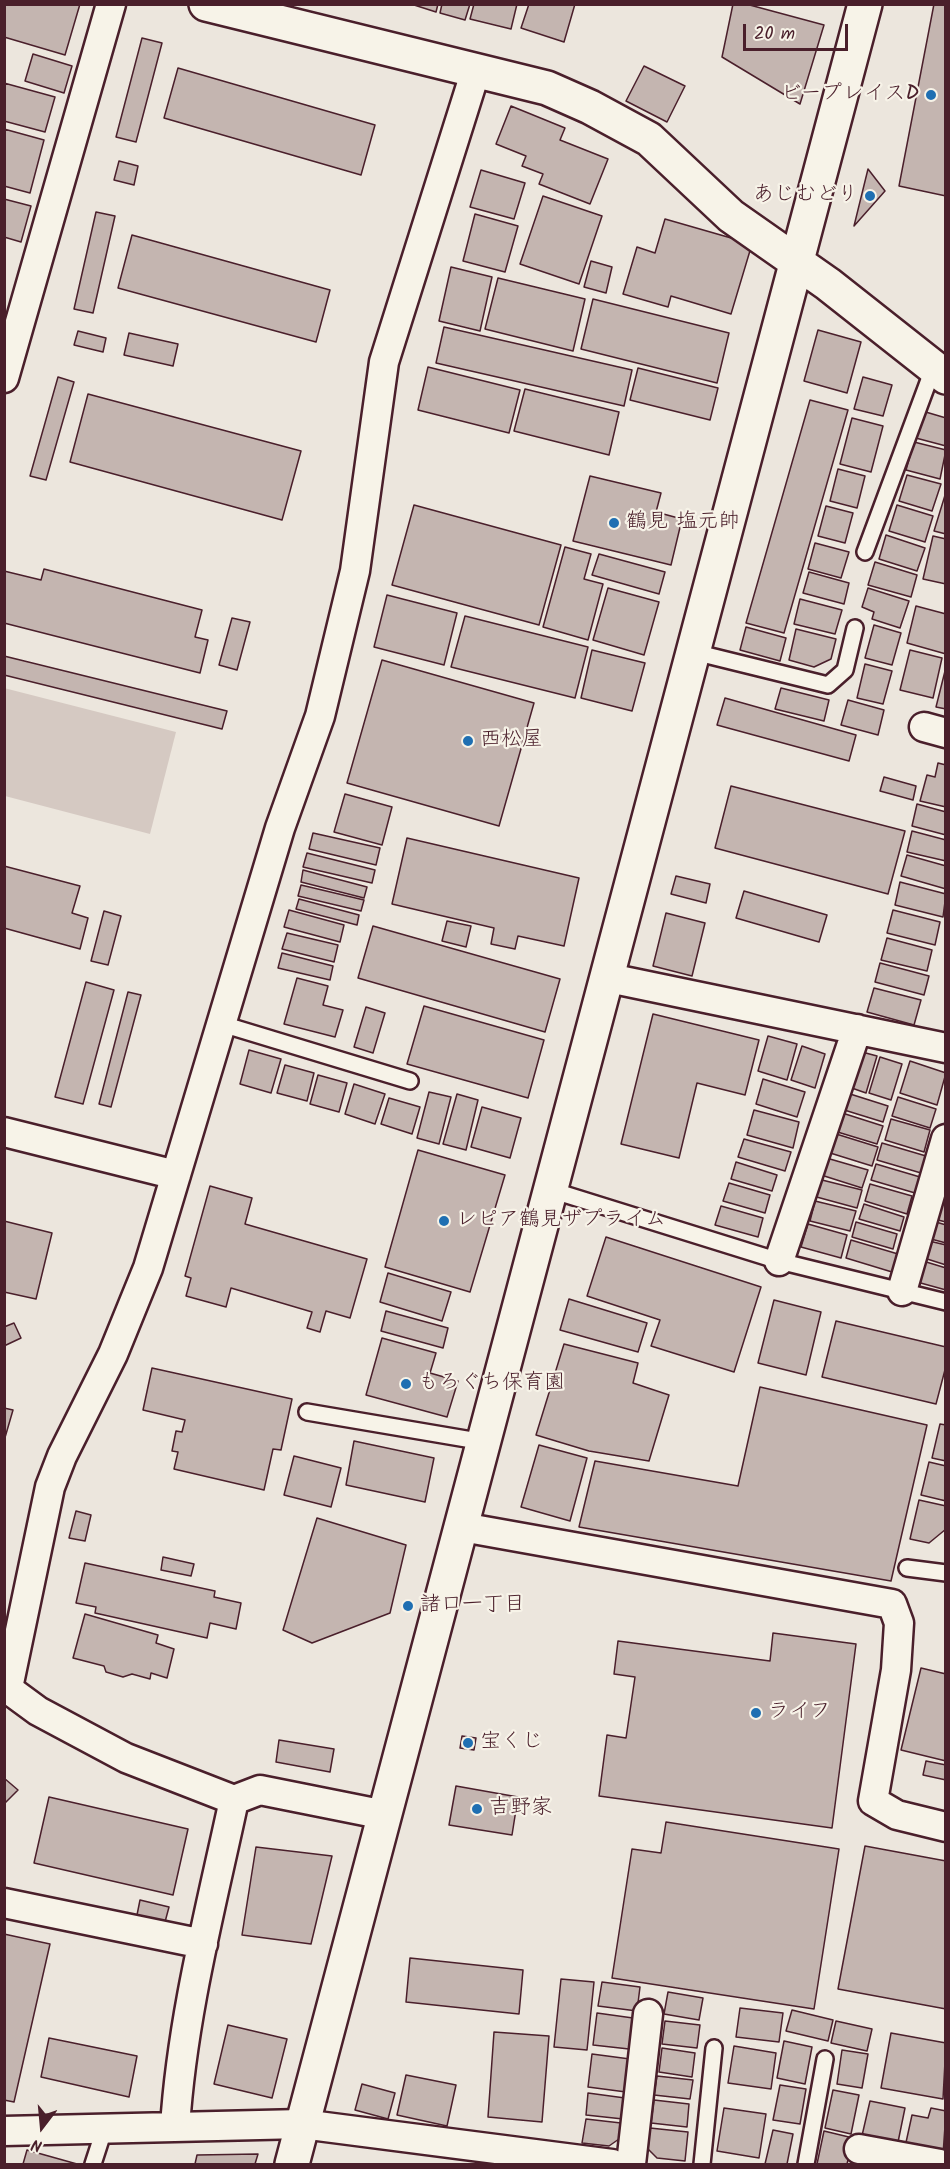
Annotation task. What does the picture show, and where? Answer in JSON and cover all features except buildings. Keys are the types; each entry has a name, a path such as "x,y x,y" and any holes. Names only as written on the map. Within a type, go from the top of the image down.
{"street":[{"path":"4,378 111,4"},
{"path":"206,4 547,88 590,107 649,139 731,216 828,284 939,373"},
{"path":"292,2164 866,4"},
{"path":"386,1815 260,1790 234,1800 126,1758 38,1712 6,1687 50,1487 62,1456 113,1354 148,1268 280,828 320,716 355,572 384,362 476,70"},
{"path":"609,978 857,1029 944,1041"},
{"path":"779,1261 857,1029"},
{"path":"4,1132 176,1175"},
{"path":"902,1291 945,1139"},
{"path":"462,1527 892,1604 899,1623 896,1670 873,1801 897,1815 945,1827"},
{"path":"175,2127 177,2089 203,1944 234,1800"},
{"path":"4,1903 203,1944"},
{"path":"631,2164 648,2014"},
{"path":"4,2131 302,2124 612,2164"},
{"path":"859,2149 940,2164"}],"lane":[{"path":"865,552 939,373"},
{"path":"694,652 828,685 845,670 855,628"},
{"path":"222,1024 410,1081"},
{"path":"551,1190 779,1261 945,1302"},
{"path":"307,1412 484,1442"},
{"path":"907,1568 945,1573"},
{"path":"702,2164 714,2048"},
{"path":"806,2164 825,2059"},
{"path":"93,2164 104,2130"}],"shaded area":[{"path":"4,688 176,732 150,834 5,796"}],"place":[{"name":"ビープレイスD","path":"931,95"},
{"name":"あじむどり","path":"870,196"},
{"name":"鶴見 塩元帥","path":"614,523"},
{"name":"西松屋","path":"468,741"},
{"name":"レピア鶴見ザプライム","path":"444,1221"},
{"name":"もろぐち保育園","path":"406,1384"},
{"name":"諸口一丁目","path":"408,1606"},
{"name":"ライフ","path":"756,1713"},
{"name":"宝くじ","path":"468,1743"},
{"name":"吉野家","path":"477,1809"}]}
